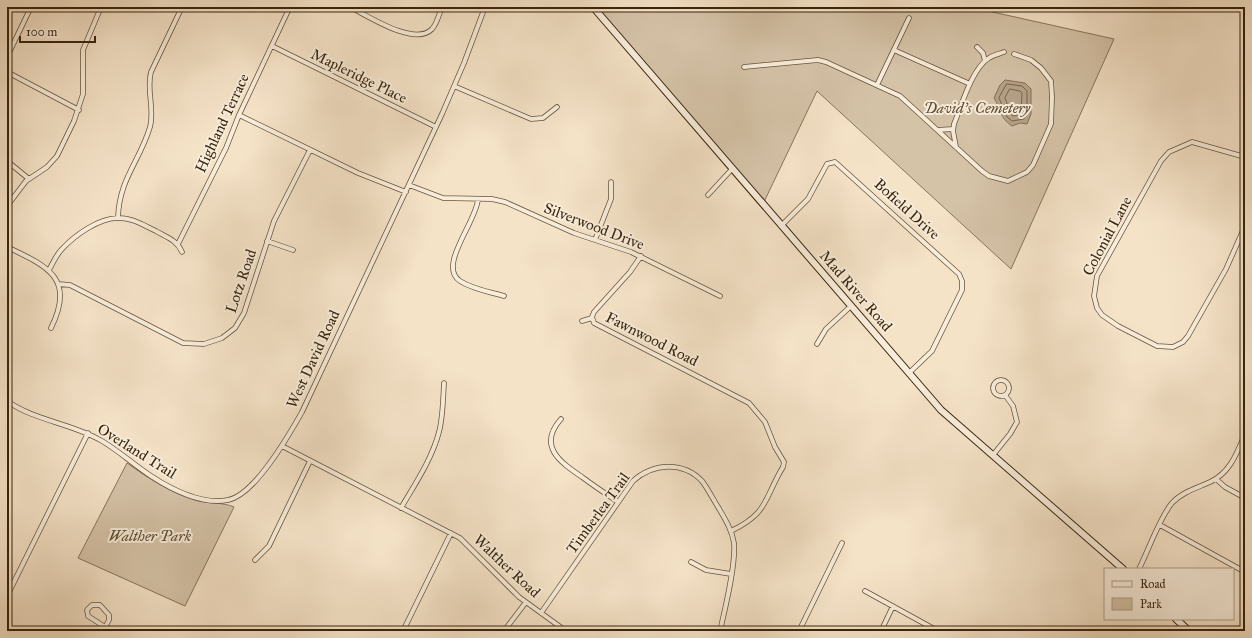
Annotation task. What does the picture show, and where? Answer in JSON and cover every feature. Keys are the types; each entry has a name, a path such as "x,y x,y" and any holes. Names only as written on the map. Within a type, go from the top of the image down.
{"street":[{"path":"7,57 31,7"},
{"path":"7,206 15,194 29,179 47,167 57,156 79,110 83,94 83,50 101,7"},
{"path":"118,218 121,192 150,127 151,117 149,83 151,72 182,7"},
{"path":"350,7 390,27 414,36 430,31 442,7"},
{"path":"474,7 484,9"},
{"name":"Mad River Road","path":"593,7 781,226 949,418 994,455 1122,568"},
{"name":"West David Road","path":"282,446 302,412 406,192 454,86 484,9"},
{"name":"Highland Terrace","path":"178,244 228,142 239,115 288,11"},
{"path":"877,85 909,18"},
{"name":"Mapleridge Place","path":"272,46 436,127"},
{"path":"977,47 983,53 985,61"},
{"path":"894,50 970,84"},
{"path":"956,148 953,128 970,84 985,61 990,57 1004,52"},
{"path":"744,68 818,60 877,85 900,96 982,171 989,176 1008,181 1021,176 1033,165 1051,124 1051,81 1031,60 1014,54"},
{"path":"7,72 79,110"},
{"path":"454,86 531,119 548,116 557,107"},
{"path":"239,115 358,173 406,192"},
{"path":"937,130 953,128"},
{"name":"Colonial Lane","path":"1245,156 1192,142 1167,154 1119,234 1097,276 1094,289 1098,308 1106,319 1157,346 1166,348 1179,344 1193,329 1226,269 1245,226"},
{"name":"Lotz Road","path":"58,284 70,285 173,339 189,344 204,344 222,338 235,328 242,318 267,241 279,210 310,150"},
{"name":"Bofield Drive","path":"781,226 808,199 828,164 833,161 841,165 955,268 962,279 962,290 932,351 909,373"},
{"path":"7,162 29,179"},
{"path":"708,195 732,169"},
{"path":"595,240 611,199 611,182"},
{"name":"Silverwood Drive","path":"409,184 438,197 505,202 565,230 621,247 720,296"},
{"path":"478,199 475,213 452,262 453,271 455,277 462,282 504,296"},
{"path":"49,270 62,249 73,240 102,222 118,218 143,225 178,244 182,252"},
{"path":"267,241 293,250"},
{"path":"7,247 38,262 49,270 58,284 60,305 50,328"},
{"name":"Fawnwood Road","path":"641,256 630,272 594,312 592,318 597,325 743,399 752,405 765,422 775,447 783,458 784,464 760,512 751,520 731,531"},
{"path":"817,344 826,329 851,306"},
{"path":"582,321 592,318"},
{"path":"997,380 1003,380 1008,384 1009,390 1005,395 998,396 993,392 993,385 997,380"},
{"path":"401,508 423,469 436,440 441,419 444,383"},
{"path":"994,455 1017,422 1013,406 1005,395"},
{"name":"Overland Trail","path":"7,401 31,414 88,434 108,444 151,476 170,487 196,497 218,501 235,498 246,491 282,446"},
{"path":"561,419 556,425 552,436 551,446 556,458 618,502"},
{"path":"7,596 88,434"},
{"path":"1139,568 1172,503 1183,494 1216,479 1223,474 1233,460 1245,434"},
{"path":"282,446 451,533 403,631"},
{"path":"255,560 269,546 310,461"},
{"name":"Timberlea Trail","path":"541,613 633,481 646,472 662,467 681,468 696,476 702,482 731,531 734,551 720,631"},
{"path":"1216,479 1225,487 1245,498"},
{"path":"1160,525 1245,572"},
{"name":"Walther Road","path":"451,533 466,543 510,590 566,631"},
{"path":"799,631 842,543"},
{"path":"691,562 706,570 731,574"},
{"path":"865,591 938,631"},
{"path":"504,631 526,602"},
{"path":"92,605 100,605 108,613 109,619 104,629 88,616 87,610 92,605"},
{"path":"881,631 893,606"},
{"path":"1177,620 1189,631"}],"green space":[{"name":"David's Cemetery","path":"593,7 970,7 1114,39 1011,269 817,91 763,204"},
{"name":"Walther Park","path":"127,463 152,480 188,498 198,501 225,504 234,507 185,606 78,558"}],"water":[{"path":"1005,80 1025,83 1031,89 1031,114 1027,124 1020,123 1012,126 1001,114 994,98 1000,85"}]}
